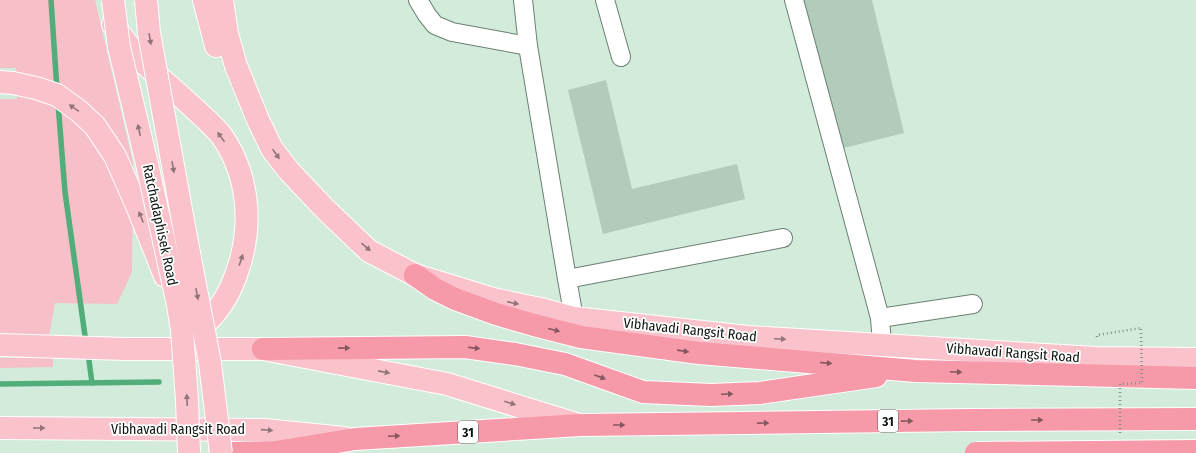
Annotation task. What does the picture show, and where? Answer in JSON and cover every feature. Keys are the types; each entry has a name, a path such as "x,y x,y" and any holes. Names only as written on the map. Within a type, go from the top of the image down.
{"highway":[{"path":"415,275 434,289 455,299 496,314 534,325 581,337 699,353 916,370 1196,378"},
{"path":"263,349 465,347 515,354 565,364 643,392 711,395 760,393 916,370"},
{"name":"Vibhavadi Rangsit Road","path":"227,453 276,452 355,438 580,425 1196,418"},
{"path":"976,453 1196,451"}],"main road":[{"path":"104,0 113,24 125,41 138,56 207,120 220,135 233,156 240,174 246,200 247,226 243,252 236,277 225,299 211,318 194,332 163,349"},
{"name":"Ratchadaphisek Road","path":"113,0 120,47 178,305 182,330 189,453"},
{"name":"Ratchadaphisek Road","path":"146,0 149,34 210,363 221,453"},
{"path":"204,0 216,45 231,82 258,120"},
{"path":"222,0 227,34 236,66 258,120"},
{"path":"0,82 36,88 57,95 80,111 96,126 115,156 178,305"},
{"name":"Vibhavadi Rangsit Road","path":"258,120 272,149 289,171 325,209 369,251 415,275 493,299 574,318 748,337 1096,358 1196,359"},
{"path":"9,345 125,349 263,349 447,384 580,425"},
{"name":"Vibhavadi Rangsit Road","path":"0,428 264,430 355,438"}],"street":[{"path":"418,0 435,25 452,32 528,46"},
{"path":"523,0 528,46 574,318"},
{"path":"605,0 621,57"},
{"path":"794,0 880,318 882,344"},
{"path":"567,279 783,238"},
{"path":"880,318 973,304"}],"path":[{"path":"1097,335 1141,328 1142,383 1120,384 1120,438"}],"shaded area":[{"path":"0,0 95,0 133,163 132,272 117,304 55,303 49,336 0,337 0,99 17,99 16,68 0,68"},
{"path":"0,358 53,358 53,367 0,368"}],"building":[{"path":"800,0 872,0 904,133 836,150"},
{"path":"606,80 632,189 737,164 745,199 603,234 568,90"}],"waterway":[{"path":"51,0 57,90"},
{"path":"58,103 65,192 86,343"},
{"path":"88,353 92,383"},
{"path":"0,384 159,382"}]}
